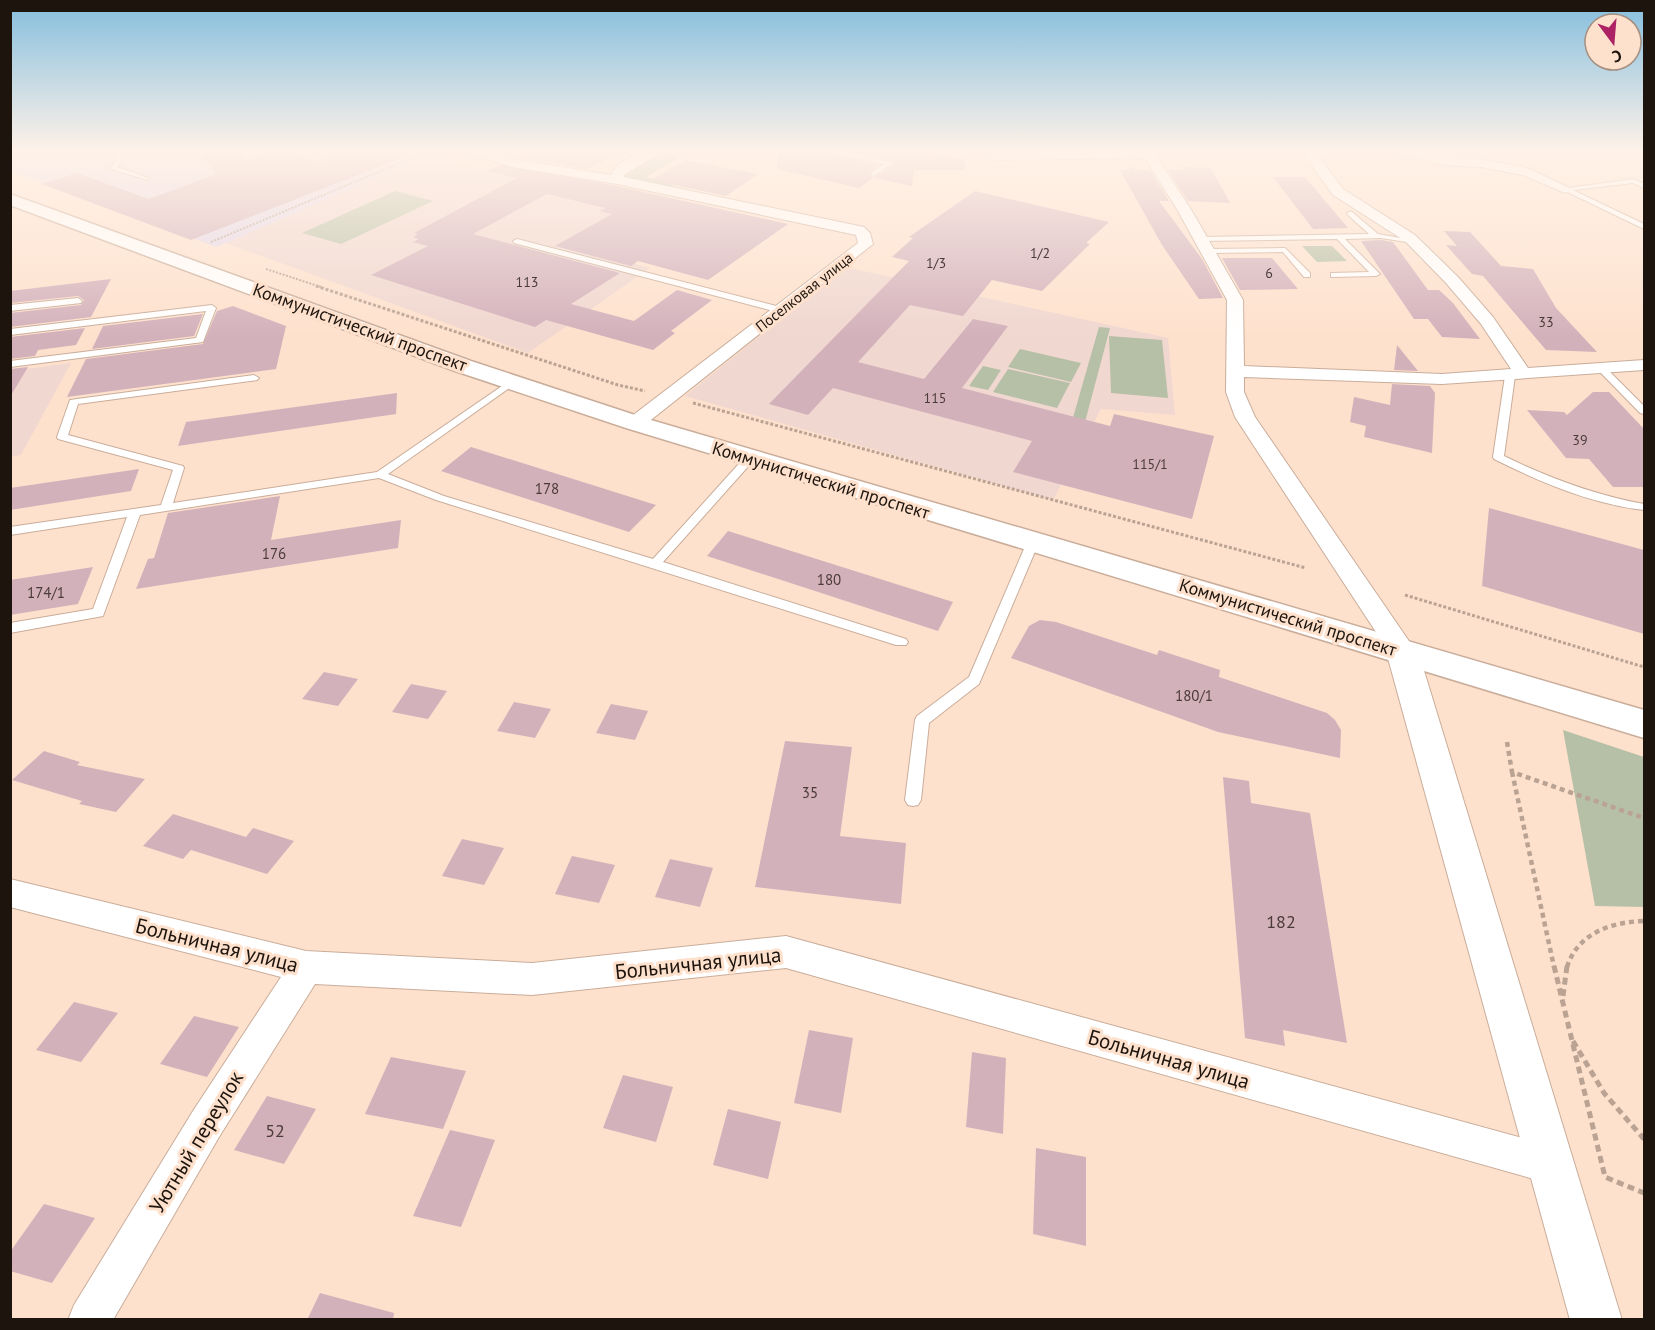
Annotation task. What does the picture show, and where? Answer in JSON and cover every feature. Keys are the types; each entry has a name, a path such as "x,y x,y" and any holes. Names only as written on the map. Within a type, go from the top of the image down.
{"main road":[{"name":"Коммунистический проспект","path":"46,212 512,382 635,423 749,459 1644,724"}],"street":[{"name":"Поселковая улица","path":"635,423 866,244 863,233 859,230 772,212"},
{"path":"1184,212 1235,300 1235,392 1245,417 1402,651 1548,1164 1596,1320"},
{"path":"1372,212 1413,241 1452,280 1487,321 1517,376"},
{"path":"1235,370 1442,379 1517,376 1644,365"},
{"name":"Больничная улица","path":"10,893 306,967 532,979 786,952 1548,1164"},
{"name":"Уютный переулок","path":"89,1320 206,1124 306,967"}],"lane":[{"path":"1613,212 1644,227"},
{"path":"1351,213 1376,236"},
{"path":"1204,245 1376,236 1413,241"},
{"path":"1334,275 1376,274 1339,237"},
{"path":"518,241 781,310"},
{"path":"1204,245 1285,250 1307,275"},
{"path":"10,308 78,301"},
{"path":"10,332 212,308 200,340 10,364"},
{"path":"1603,370 1644,411"},
{"path":"1517,376 1498,457 1540,478 1617,504 1644,507"},
{"path":"166,507 179,468 62,437 74,402 254,378"},
{"path":"10,531 380,475 512,382"},
{"path":"655,564 749,459"},
{"path":"380,475 440,498 901,642"},
{"path":"10,628 98,613 135,512"},
{"path":"913,800 922,720 974,680 1033,543"}],"path":[{"path":"211,242 283,212"},
{"path":"266,269 618,385 1306,568"},
{"path":"1404,595 1644,667"},
{"path":"1507,742 1563,1009 1605,1177 1644,1193"},
{"path":"1512,772 1644,818"},
{"path":"1644,921 1614,924 1594,932 1578,945 1567,962 1562,984 1563,1009 1571,1037 1586,1067 1607,1099 1644,1139"}],"shaded area":[{"path":"122,212 304,212 216,247"},
{"path":"297,212 636,212 572,247 650,268 528,353 226,243"},
{"path":"845,267 1168,338 1175,415 1101,409 1053,500 685,396"},
{"path":"71,363 21,455 11,457 10,371"}],"green space":[{"path":"348,212 409,212 341,244 302,233"},
{"path":"1302,246 1332,246 1347,261 1317,262"},
{"path":"1099,327 1110,328 1081,437 1068,435"},
{"path":"1109,336 1162,340 1168,398 1111,393"},
{"path":"1020,349 1081,363 1071,382 1008,367"},
{"path":"983,366 1001,370 988,390 969,386"},
{"path":"1008,369 1070,383 1057,408 993,392"},
{"path":"1563,730 1644,757 1644,907 1595,906"}],"building":[{"path":"117,212 263,212 191,240"},
{"path":"453,212 514,212 473,234 620,273 571,304 634,321 677,290 712,300 671,331 675,333 653,350 546,320 535,327 371,275 428,246 413,242 419,239 413,237 418,234 414,233"},
{"path":"604,212 734,212 788,224 708,280 638,261 631,266 555,246 612,214"},
{"path":"945,212 1066,212 1109,222 1086,243 1090,244 1042,291 992,280 963,316 910,305 858,362 924,379 973,319 1008,326 962,388 1110,426 1114,414 1214,436 1192,519 1013,472 1032,441 833,388 808,415 769,404 909,261 892,257 913,238 909,237"},
{"path":"1144,212 1167,212 1202,259 1223,298 1199,299 1162,245"},
{"path":"1300,212 1335,212 1348,228 1313,229"},
{"path":"1444,231 1470,232 1501,266 1533,269 1556,308 1597,352 1546,350 1483,276 1472,274 1446,245 1457,246"},
{"path":"1361,241 1393,242 1428,290 1439,290 1453,303 1480,339 1442,337 1428,319 1414,319"},
{"path":"1222,258 1272,258 1298,289 1240,290"},
{"path":"111,279 91,317 10,327 10,313 81,305 84,300 78,296 10,303 10,291"},
{"path":"233,306 286,326 276,369 67,397 86,359 203,344 217,311"},
{"path":"203,314 194,336 92,349 103,326"},
{"path":"85,328 76,345 38,350 35,356 10,359 10,337"},
{"path":"1397,345 1418,371 1394,370"},
{"path":"28,367 10,397 10,369"},
{"path":"1392,384 1430,386 1435,393 1432,453 1364,437 1366,426 1350,422 1354,397 1390,405"},
{"path":"1593,392 1609,392 1644,429 1644,487 1613,487 1589,459 1566,458 1527,410 1564,412 1567,415"},
{"path":"397,393 396,414 178,446 186,422"},
{"path":"471,447 656,505 629,532 441,471"},
{"path":"139,469 131,491 10,510 10,488"},
{"path":"280,496 271,540 401,520 398,548 136,589 148,559 154,558 168,513"},
{"path":"1489,508 1644,550 1644,634 1482,586"},
{"path":"728,531 953,602 938,631 707,556"},
{"path":"93,567 78,604 10,615 10,580"},
{"path":"1040,620 1056,622 1157,655 1159,650 1220,670 1219,677 1327,713 1341,730 1340,758 1218,732 1011,658 1029,626"},
{"path":"324,672 358,679 338,706 302,699"},
{"path":"411,684 447,691 428,719 392,712"},
{"path":"514,702 551,709 535,738 497,731"},
{"path":"611,704 648,711 635,740 596,733"},
{"path":"785,741 852,747 840,836 906,843 901,904 755,887"},
{"path":"44,751 80,762 77,765 145,779 116,812 79,804 82,801 12,780"},
{"path":"1223,777 1249,781 1251,803 1310,813 1347,1043 1283,1030 1285,1046 1245,1038"},
{"path":"173,814 246,837 253,828 294,841 267,874 191,850 183,859 143,846"},
{"path":"462,839 504,848 484,885 442,876"},
{"path":"572,856 615,865 599,903 555,894"},
{"path":"670,859 713,868 700,907 655,897"},
{"path":"74,1002 118,1013 81,1062 36,1050"},
{"path":"194,1016 239,1027 207,1077 160,1064"},
{"path":"809,1030 853,1038 841,1113 794,1103"},
{"path":"972,1052 1006,1058 1003,1134 966,1127"},
{"path":"391,1057 466,1071 443,1129 365,1114"},
{"path":"623,1075 673,1087 656,1142 603,1128"},
{"path":"267,1096 316,1109 284,1164 234,1150"},
{"path":"728,1109 781,1122 768,1179 713,1165"},
{"path":"450,1130 495,1140 461,1227 413,1216"},
{"path":"1036,1148 1086,1157 1086,1246 1033,1234"},
{"path":"44,1204 95,1218 52,1283 10,1271 10,1252"},
{"path":"320,1293 394,1313 393,1320 307,1320"}]}
